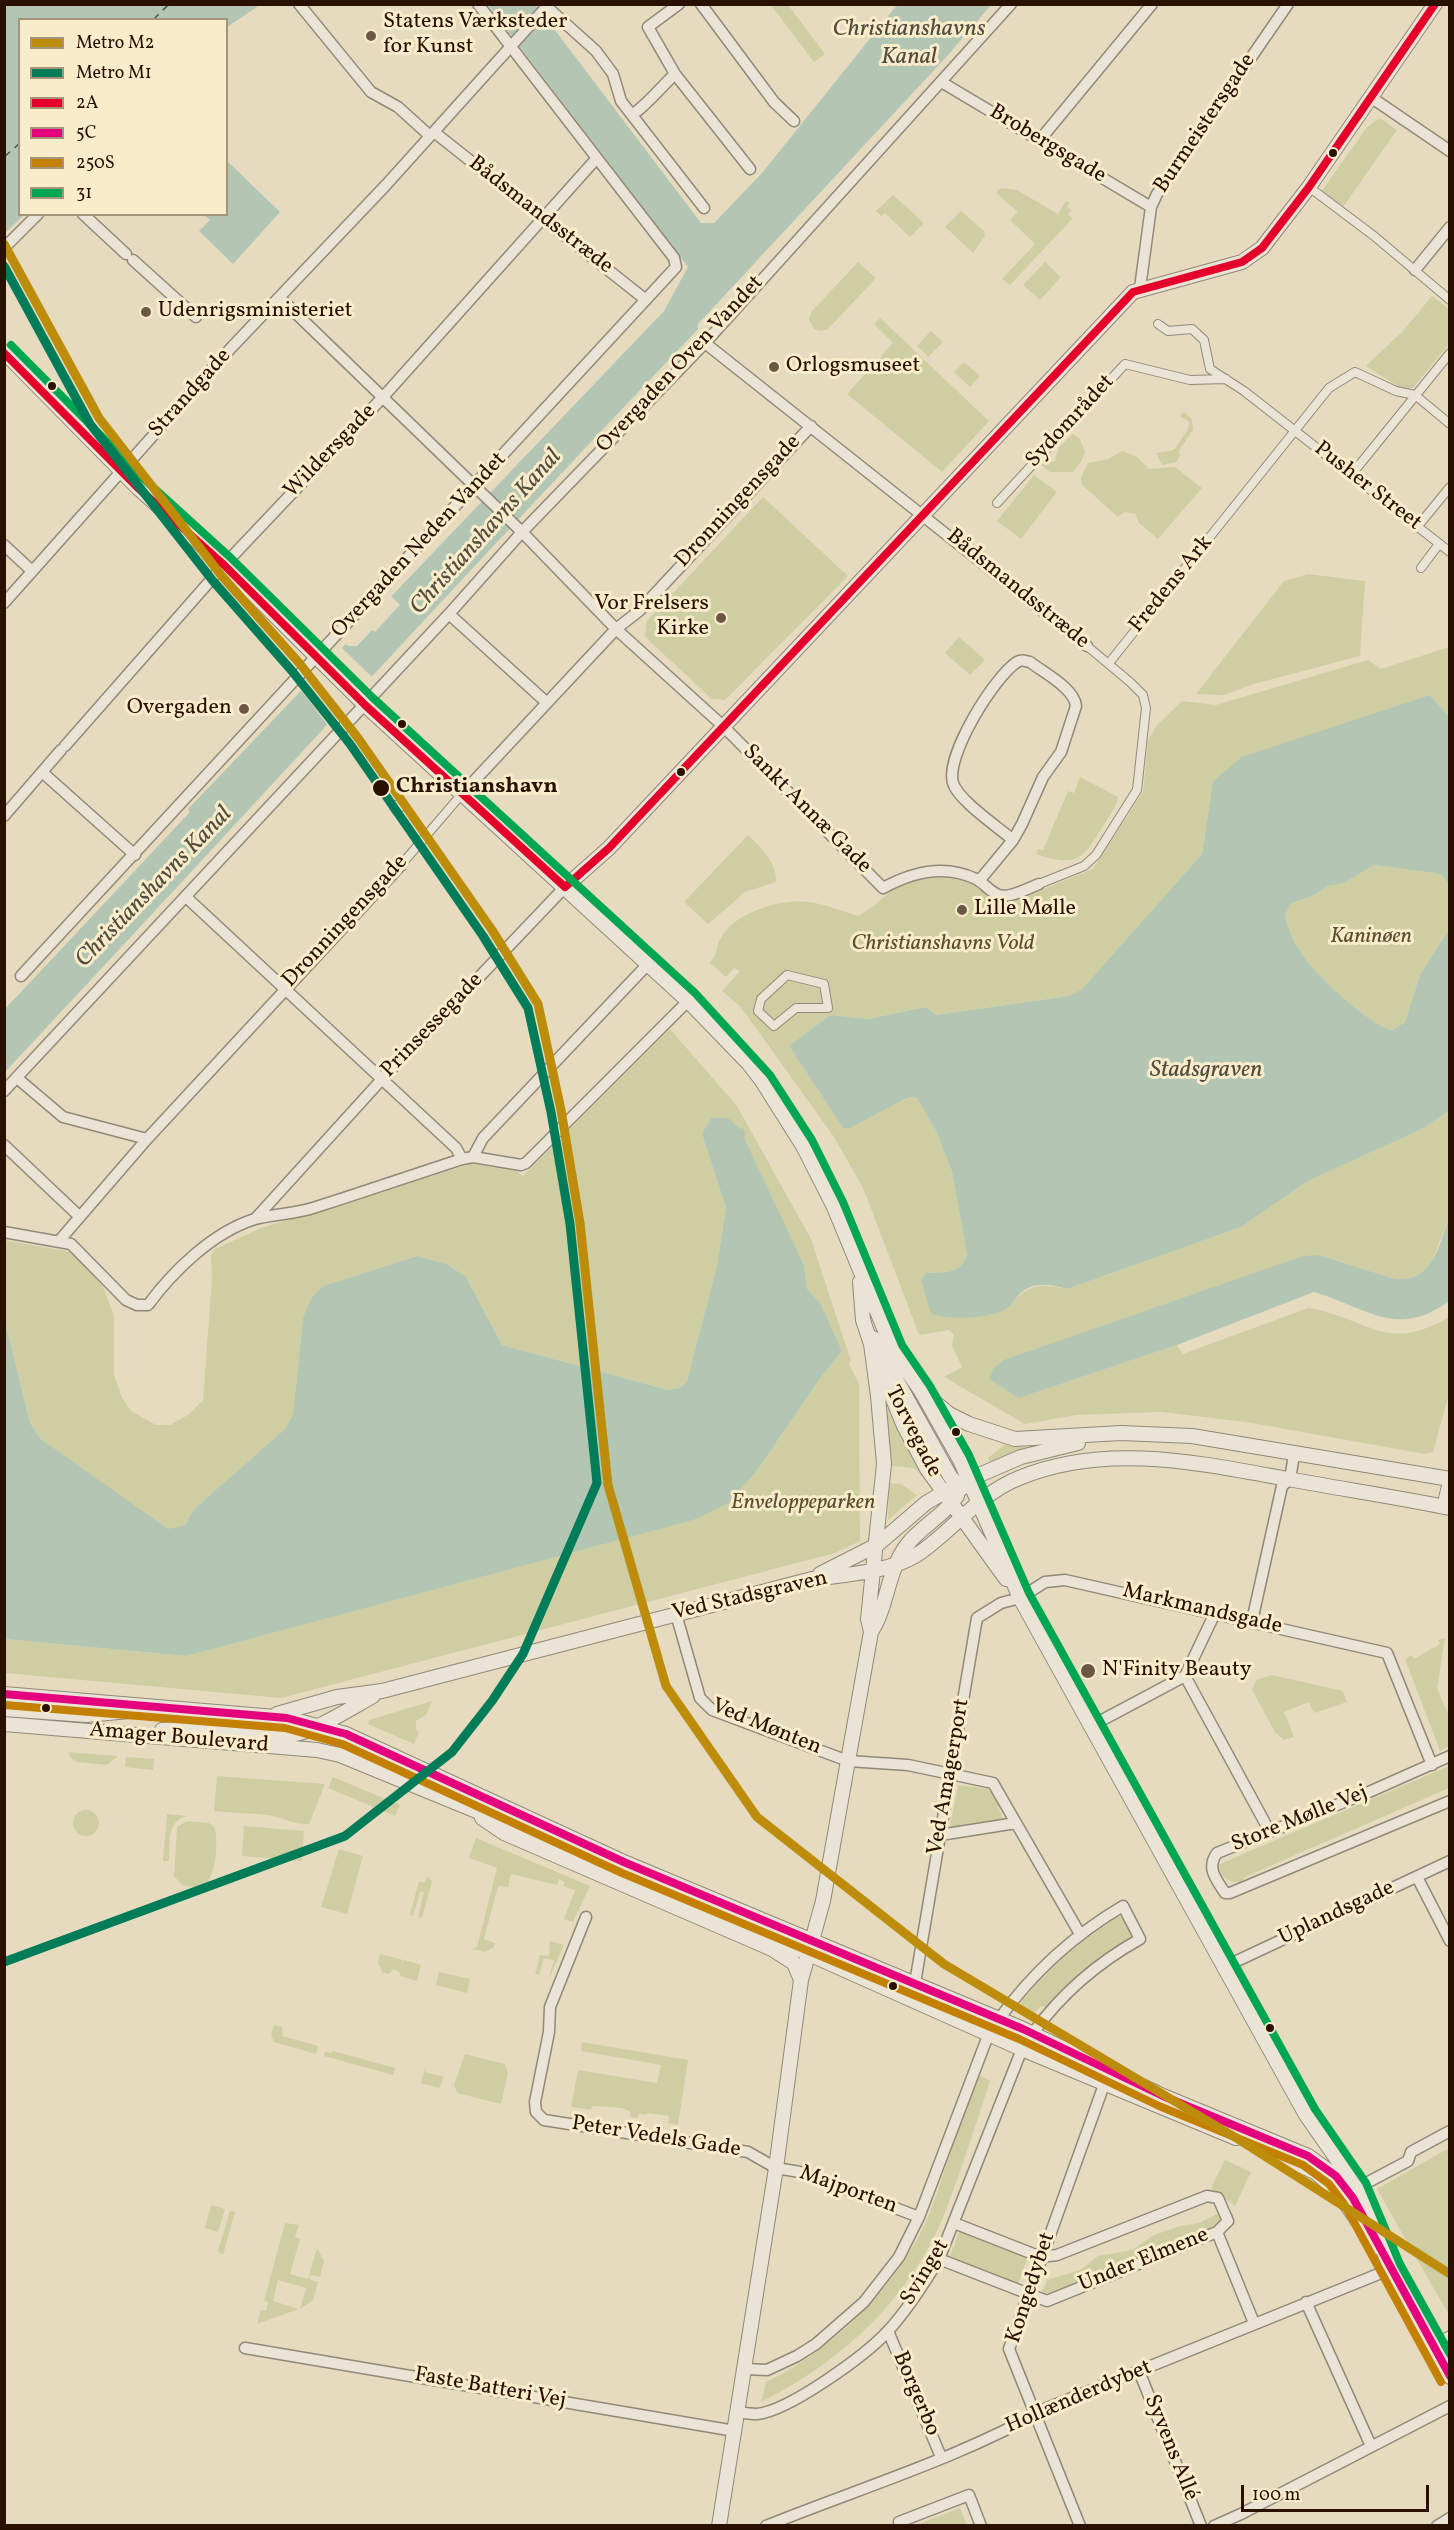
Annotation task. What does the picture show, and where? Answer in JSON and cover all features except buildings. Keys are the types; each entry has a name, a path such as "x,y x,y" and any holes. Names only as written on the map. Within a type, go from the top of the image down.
{"street":[{"path":"299,4 371,92 398,106 432,134"},
{"path":"478,4 674,258 675,267 646,300"},
{"path":"679,4 648,27 675,74 750,169"},
{"path":"701,4 774,102 794,120"},
{"name":"Overgaden Oven Vandet","path":"4,1091 186,897 362,701 449,614 522,532 705,343 838,195 943,83 1011,4"},
{"path":"1039,141 1152,4"},
{"name":"Burmeistersgade","path":"1140,288 1151,207 1288,4"},
{"name":"Prinsessegade","path":"255,1219 383,1078 565,887 609,848 1133,292 1140,288 1228,266 1254,255 1274,234 1309,187 1435,4"},
{"path":"548,6 596,51 613,74 621,101 704,208"},
{"name":"Strandgade","path":"4,603 231,348 280,298 548,6"},
{"path":"632,115 650,102 660,87 675,74"},
{"name":"Brobergsgade","path":"943,83 1151,207"},
{"path":"1371,98 1449,151"},
{"name":"Bådsmandsstræde","path":"432,134 543,217 646,300"},
{"name":"Wildersgade","path":"4,816 224,565 384,396 596,159"},
{"path":"1309,187 1374,236 1449,300"},
{"path":"4,248 36,216"},
{"path":"85,216 196,317"},
{"path":"1415,270 1449,227"},
{"path":"280,298 475,486"},
{"name":"Overgaden Neden Vandet","path":"21,976 320,657 646,300"},
{"path":"1158,324 1168,331 1192,329 1204,340 1210,369 1295,431"},
{"name":"Bådsmandsstræde","path":"705,343 811,426 911,509 924,514 1109,663 1143,695 1146,708 1137,790 1096,855 1084,866 1039,884"},
{"name":"Torvegade","path":"4,352 123,471 320,657 362,701 461,795 688,1001 749,1064 808,1156 834,1207 898,1360 921,1391 965,1490"},
{"path":"1352,474 1449,353"},
{"name":"Sydområdet","path":"997,503 1125,364 1190,380 1226,379"},
{"name":"Fredens Ark","path":"1109,663 1329,388 1355,372 1396,392 1415,395"},
{"path":"1415,395 1449,424"},
{"name":"Dronningensgade","path":"59,1241 147,1140 401,865 546,702 616,629 639,611 811,426"},
{"name":"Pusher Street","path":"1295,431 1449,552"},
{"name":"Sankt Annæ Gade","path":"475,486 616,629 723,726 883,888 905,877 929,871 962,872 980,881"},
{"path":"1418,526 1449,487"},
{"path":"1421,568 1439,544"},
{"path":"4,545 32,571"},
{"path":"449,614 546,702"},
{"path":"1013,840 960,795 953,783 952,772 971,721 994,687 1016,662 1022,660 1030,662 1070,693 1075,699 1076,706 1061,752 1043,777 1013,840 980,881 999,895 1008,896 1039,884"},
{"path":"42,772 135,855"},
{"path":"186,897 468,1158"},
{"path":"468,1158 483,1138 648,964"},
{"path":"787,975 824,984 828,1008 796,1008 774,1026 758,1011 761,999 787,975"},
{"path":"4,1232 71,1244 126,1300 137,1305 148,1305 182,1268 201,1252 220,1237 255,1219 293,1214 468,1158 521,1165 526,1163 688,1001"},
{"path":"17,1078 63,1117 147,1140"},
{"path":"4,1145 80,1216"},
{"name":"Torvegade","path":"859,1269 863,1320"},
{"path":"863,1320 871,1344 884,1464 875,1570 868,1619 871,1632"},
{"path":"863,1320 965,1490 1020,1598 1306,2115 1357,2188 1391,2269"},
{"name":"Torvegade","path":"871,1344 904,1426 927,1469 965,1490"},
{"path":"719,2526 776,2168 801,1980 823,1901 871,1632 878,1620 896,1563 908,1544 944,1514 965,1490 996,1489 1039,1470 1076,1462 1128,1457 1188,1460 1447,1507 1449,1480 1192,1436 1121,1433 1034,1439 1003,1437 949,1414 921,1391"},
{"path":"812,1579 877,1545 926,1503 965,1490 1021,1457 1121,1433"},
{"path":"1252,1621 1282,1486 1290,1479 1294,1455"},
{"path":"965,1490 962,1515 974,1536 1020,1598"},
{"name":"Ved Stadsgraven","path":"269,1716 337,1697 382,1691 812,1579 875,1570 920,1553 962,1515"},
{"name":"Markmandsgade","path":"1020,1598 1036,1586 1056,1579 1387,1653 1432,1765"},
{"name":"Ved Amagerport","path":"915,1983 952,1777 977,1618 1000,1603 1020,1598"},
{"path":"1091,1726 1185,1676 1215,1613"},
{"name":"Ved Mønten","path":"676,1614 704,1705 848,1761"},
{"path":"1185,1676 1270,1832"},
{"name":"Ved Stadsgraven","path":"124,1734 184,1728 285,1736 318,1725 382,1691"},
{"name":"Amager Boulevard","path":"4,1695 269,1716 318,1725 362,1741 1022,2049 1315,2172 1338,2193"},
{"path":"4,1709 86,1715 164,1708"},
{"name":"Amager Boulevard","path":"4,1724 331,1753 382,1770 809,1948 915,1983 1032,2033 1162,2096 1308,2156 1327,2168"},
{"name":"Store Mølle Vej","path":"1449,1756 1217,1853 1211,1861 1211,1868 1225,1893 1319,1857 1449,1801"},
{"path":"848,1761 864,1760 908,1765 952,1777 993,1783 1080,1934"},
{"path":"460,1804 504,1833 772,1949 794,1963 801,1980"},
{"path":"940,1835 1016,1823"},
{"name":"Uplandsgade","path":"1224,1967 1449,1861"},
{"path":"1417,1877 1449,1941"},
{"path":"999,2019 1036,1973 1080,1934 1123,1906 1140,1939 1115,1953 1070,1989 1032,2033"},
{"name":"Peter Vedels Gade","path":"586,1917 550,2007 549,2032 535,2102 536,2112 544,2120 748,2152 776,2168"},
{"name":"Svinget","path":"745,2369 767,2370 797,2356 842,2323 864,2302 899,2257 919,2217 988,2033"},
{"name":"Svinget","path":"738,2412 765,2412 807,2393 845,2368 888,2331 922,2287 939,2259 1022,2049"},
{"name":"Kongedybet","path":"1080,2526 1010,2349 1027,2294 1105,2082"},
{"path":"1306,2115 1338,2193 1391,2269"},
{"path":"1357,2188 1408,2161 1411,2152 1449,2131"},
{"name":"Majporten","path":"776,2168 800,2172 919,2217"},
{"path":"1327,2168 1353,2198 1449,2377"},
{"name":"Under Elmene","path":"939,2259 1047,2301 1217,2232 1228,2221 1218,2198 1207,2196 1057,2255 1041,2256"},
{"path":"954,2223 1041,2256"},
{"path":"1217,2232 1254,2323"},
{"name":"Hollænderdybet","path":"766,2526 941,2457 1139,2371 1391,2269"},
{"path":"1306,2302 1371,2446"},
{"name":"Borgerbo","path":"888,2331 941,2457"},
{"path":"1432,2344 1449,2335"},
{"name":"Faste Batteri Vej","path":"245,2348 735,2430"},
{"name":"Syvens Allé","path":"1139,2371 1201,2526"},
{"path":"1214,2526 1449,2406"},
{"path":"900,2526 899,2522 969,2495 981,2526"},
{"path":"795,2514 800,2526"},
{"path":"1437,2526 1449,2518"}],"green space":[{"path":"771,5 788,5 825,54 814,62"},
{"path":"1380,118 1397,130 1343,207 1321,192 1367,127"},
{"path":"1001,188 1017,190 1058,214 1066,201 1069,203 1067,207 1071,210 1068,215 1073,218 1010,285 1002,279 1035,244 1010,220 1018,212 996,193"},
{"path":"893,195 924,223 910,237 885,213 881,216 876,211"},
{"path":"961,211 984,231 985,236 973,253 945,227"},
{"path":"858,262 876,278 828,329 821,331 814,329 809,319 812,311"},
{"path":"1045,262 1061,277 1040,300 1023,285"},
{"path":"1432,296 1449,309 1449,344 1413,388 1402,389 1366,366 1403,331"},
{"path":"880,318 989,421 942,472 847,394 893,343 874,324"},
{"path":"931,331 943,342 928,357 917,346"},
{"path":"964,362 980,376 970,387 954,372"},
{"path":"1184,412 1192,419 1193,430 1178,452 1181,455 1176,462 1162,465 1156,453 1174,450 1188,429 1189,422 1180,416"},
{"path":"1073,434 1080,439 1085,452 1073,472 1050,472 1040,464 1055,461 1059,447"},
{"path":"1122,451 1137,457 1149,469 1175,467 1202,488 1158,539 1139,523 1135,514 1125,512 1118,517 1082,485 1081,478 1088,463 1108,459"},
{"path":"1034,475 1057,492 1021,539 997,521"},
{"path":"763,497 848,576 725,700 712,699 645,637 646,622"},
{"path":"1308,574 1365,581 1360,656 1254,684 1224,695 1196,694 1284,581"},
{"path":"959,637 985,660 970,675 945,653"},
{"name":"Christianshavns Vold","path":"1449,647 1449,717 1430,695 1213,781 1202,854 1082,989 1069,996 936,1015 925,1007 867,1019 830,1015 789,1046 843,1128 850,1128 909,1097 917,1098 937,1133 952,1172 967,1255 961,1266 956,1269 926,1273 1006,1309 1020,1295 1033,1287 1047,1286 1067,1289 1241,1227 1308,1181 1422,1129 1449,1111 1449,1218 1432,1261 1425,1272 1406,1280 1395,1279 1319,1255 1019,1398 1177,1345 1183,1354 1308,1308 1392,1333 1409,1333 1427,1328 1449,1317 1449,1394 1433,1452 1425,1454 1246,1422 1162,1412 1077,1415 1025,1424 944,1377 962,1367 952,1346 954,1335 949,1330 919,1335 864,1190 834,1137 740,1006 722,991 740,971 734,968 726,977 710,963 727,929 736,921 760,909 786,902 814,903 858,916 896,887 921,879 963,880 991,899 1006,904 1093,869 1143,792 1148,741 1156,726 1182,701 1216,705 1368,660 1381,669"},
{"path":"1080,777 1118,797 1112,812 1089,847 1077,858 1060,860 1036,854 1038,849 1043,850 1068,791 1074,793"},
{"path":"748,835 771,862 776,882 745,892 708,924 684,902"},
{"name":"Kaninøen","path":"1374,865 1435,873 1442,875 1449,885 1448,929 1420,975 1405,1022 1393,1030 1383,1027 1359,1011 1321,976 1298,947 1285,915 1291,903 1310,897 1328,886 1344,883"},
{"name":"Enveloppeparken","path":"670,1029 737,1106 811,1239 851,1361 849,1364 859,1384 860,1541 835,1553 281,1698 5,1673 5,1639 186,1656 727,1503 756,1472 821,1377 842,1351 821,1304 807,1289 804,1265 743,1138 746,1134 743,1129 702,1134 726,1208 717,1265 687,1381 680,1388 668,1390 502,1345 466,1277 447,1264 417,1256 323,1286 303,1318 293,1414 285,1429 194,1509 185,1525 168,1530 41,1439 30,1423 5,1321 4,1240 72,1252 103,1287 114,1315 114,1375 122,1398 131,1411 156,1425 170,1425 188,1415 203,1400 212,1278 211,1255 215,1249 261,1228 471,1164 516,1171 523,1176"},
{"path":"889,1409 912,1455 926,1474 922,1476 914,1468 891,1466 886,1410"},
{"path":"1004,1445 1031,1447 990,1462 988,1458"},
{"path":"889,1483 901,1484 917,1495 888,1520"},
{"path":"1445,1638 1437,1688 1449,1716 1450,1746 1440,1751 1405,1659 1412,1655 1414,1659 1440,1644 1438,1640"},
{"path":"1272,1675 1343,1691 1347,1702 1314,1713 1309,1702 1284,1712 1294,1737 1284,1740 1275,1732 1252,1690 1256,1680"},
{"path":"432,1701 426,1715 416,1721 416,1729 419,1732 414,1744 368,1724 369,1720"},
{"path":"69,1752 117,1757 107,1765 77,1762 70,1758"},
{"path":"126,1757 154,1759 153,1770 125,1767"},
{"path":"1449,1766 1449,1788 1245,1877 1242,1882 1229,1880 1219,1870 1219,1865 1222,1863"},
{"path":"217,1776 325,1784 309,1824 303,1824 267,1815 214,1811"},
{"path":"333,1777 400,1805 395,1816 328,1788"},
{"path":"958,1785 988,1789 997,1802 1003,1820 955,1828 950,1826"},
{"path":"86,1810 95,1814 99,1823 95,1832 86,1836 77,1832 73,1823 77,1814"},
{"path":"167,1814 187,1816 175,1823 172,1828 169,1861 163,1861"},
{"path":"187,1821 209,1823 215,1828 216,1852 213,1870 206,1884 201,1888 182,1885 174,1876 177,1827"},
{"path":"244,1826 304,1831 302,1861 242,1856"},
{"path":"476,1838 590,1886 573,1922 564,1919 575,1890 563,1886 565,1882 559,1879 557,1885 511,1874 508,1887 498,1886 484,1939 495,1943 494,1947 485,1952 473,1949 477,1947 497,1868 469,1858"},
{"path":"339,1849 363,1856 347,1914 321,1907"},
{"path":"427,1876 432,1881 422,1918 418,1917 424,1892 420,1892 413,1916 410,1915 419,1881 425,1883"},
{"path":"1118,1916 1123,1918 1131,1932 1131,1938 1079,1975 1048,2008 1041,2006 1035,2013 1018,2006 1065,1956"},
{"path":"550,1941 564,1945 548,1981 554,1960 544,1958 539,1975 535,1974 540,1955 549,1956"},
{"path":"380,1954 403,1960 400,1972 404,1960 421,1965 417,1981 400,1976 400,1973 394,1969 389,1974 382,1972 378,1963"},
{"path":"439,1972 470,1979 467,1993 436,1985"},
{"path":"905,1988 1001,2026 997,2033 904,1990"},
{"path":"274,2025 282,2027 283,2036 318,2046 316,2054 274,2042 271,2035"},
{"path":"1028,2038 1228,2127 1026,2045"},
{"path":"582,2042 688,2060 678,2125 668,2123 669,2116 647,2113 647,2115 639,2114 638,2118 630,2117 631,2112 622,2108 592,2106 591,2110 571,2107 578,2070 657,2083 661,2065 581,2051"},
{"path":"333,2051 395,2068 393,2075 324,2056 325,2052 332,2053"},
{"path":"465,2054 505,2064 508,2073 501,2104 457,2093 454,2085"},
{"path":"426,2065 425,2072 444,2077 439,2088 421,2083"},
{"path":"977,2074 990,2081 946,2210 915,2271 871,2323 846,2346 791,2386 761,2402 766,2382 791,2369 840,2333 863,2312 902,2263 918,2238 930,2212"},
{"path":"1449,2148 1449,2315 1377,2189"},
{"path":"1225,2160 1251,2172 1235,2206 1211,2188"},
{"path":"211,2205 225,2209 218,2232 205,2228"},
{"path":"230,2211 235,2212 223,2255 218,2251"},
{"path":"1219,2213 1221,2222 1218,2227 1046,2297 1041,2294 1047,2280 1080,2270 1098,2256 1132,2250 1154,2235 1180,2226 1199,2223"},
{"path":"285,2223 299,2225 295,2237 300,2239 290,2274 308,2279 317,2248 324,2261 320,2277 310,2275 309,2279 318,2282 313,2300 300,2309 306,2288 278,2280 273,2301 299,2309 257,2324 261,2310 266,2311 268,2302 264,2301"},
{"path":"960,2230 1027,2258 1018,2285 949,2258"},
{"path":"960,2508 967,2525 916,2525"}],"water":[{"path":"5,4 260,4 228,26 228,18 18,18 18,216 23,216 5,233"},
{"name":"Christianshavns Kanal","path":"488,5 536,5 701,223 714,223 762,173 897,5 991,5 949,54 698,324 698,329 5,1072 4,1010 190,812 188,809 664,311 688,267"},
{"path":"228,162 280,212 233,264 199,231 210,220 205,216 228,216"},
{"name":"Stadsgraven","path":"1430,695 1449,717 1449,885 1442,875 1435,873 1374,865 1344,883 1328,886 1310,897 1291,903 1285,915 1298,947 1321,976 1359,1011 1383,1027 1393,1030 1405,1022 1420,975 1448,930 1449,907 1449,1111 1422,1129 1308,1181 1241,1227 1067,1289 1050,1285 1033,1286 1020,1294 1008,1308 989,1315 969,1318 931,1314 921,1280 926,1273 956,1269 961,1266 967,1255 952,1172 937,1133 917,1098 909,1097 850,1128 843,1128 789,1046 830,1015 868,1019 925,1007 936,1015 1069,996 1082,989 1202,854 1213,781 1242,757"},
{"path":"711,1118 728,1118 740,1129 743,1128 746,1134 744,1138 804,1265 807,1289 821,1304 842,1351 821,1377 756,1472 727,1504 693,1520 186,1656 5,1639 5,1321 30,1423 41,1439 168,1529 185,1525 194,1509 285,1429 293,1414 303,1318 311,1299 323,1286 417,1256 447,1264 466,1277 502,1345 668,1390 680,1388 687,1381 717,1265 726,1208 702,1134"},
{"path":"1449,1218 1449,1301 1430,1312 1413,1318 1382,1317 1314,1292 1177,1345 1019,1398 989,1379 993,1369 1004,1360 1303,1256 1319,1255 1395,1279 1408,1279 1426,1269 1442,1240"}],"pier":[{"path":"391,596 400,605 375,632 372,630 357,646 348,646 345,643"},
{"path":"341,647 373,678 328,726 301,690"}],"ferry route":[{"path":"155,18 169,4"},
{"path":"4,157 18,145"}],"metro line":[{"name":"M2","path":"4,244 99,418 221,575 300,664 358,738 492,930 538,1004 561,1110 580,1223 608,1485 666,1686 757,1817 944,1964 1238,2139 1450,2274"},
{"name":"M1","path":"4,266 90,424 213,581 292,671 350,744 483,936 528,1008 551,1112 570,1224 597,1483 523,1654 492,1701 452,1752 345,1836 4,1962"}],"transit line":[{"name":"2A","path":"565,887 609,848 1133,292 1242,262 1262,248 1309,187 1435,4"},
{"name":"31","path":"11,345 144,479 231,558 372,697 695,993 770,1075 812,1140 843,1202 902,1345 930,1386 969,1455 1029,1593 1315,2109 1366,2183 1400,2264 1450,2354"},
{"name":"2A","path":"4,353 137,487 224,565 365,705 565,887"},
{"name":"5C","path":"4,1694 287,1718 346,1734 626,1863 1023,2029 1163,2096 1308,2156 1336,2176 1353,2198 1450,2376"},
{"name":"250S","path":"4,1705 285,1728 342,1744 622,1873 1019,2039 1159,2106 1303,2165 1329,2184 1344,2204 1441,2382"}],"place":[{"name":"Statens Værksteder for Kunst","path":"371,36"},
{"name":"Udenrigsministeriet","path":"146,312"},
{"name":"Orlogsmuseet","path":"774,367"},
{"name":"Vor Frelsers Kirke","path":"721,618"},
{"name":"Overgaden","path":"244,709"},
{"name":"Christianshavn","path":"381,788"},
{"name":"Lille Mølle","path":"962,910"},
{"name":"N'Finity Beauty","path":"1088,1671"}]}
